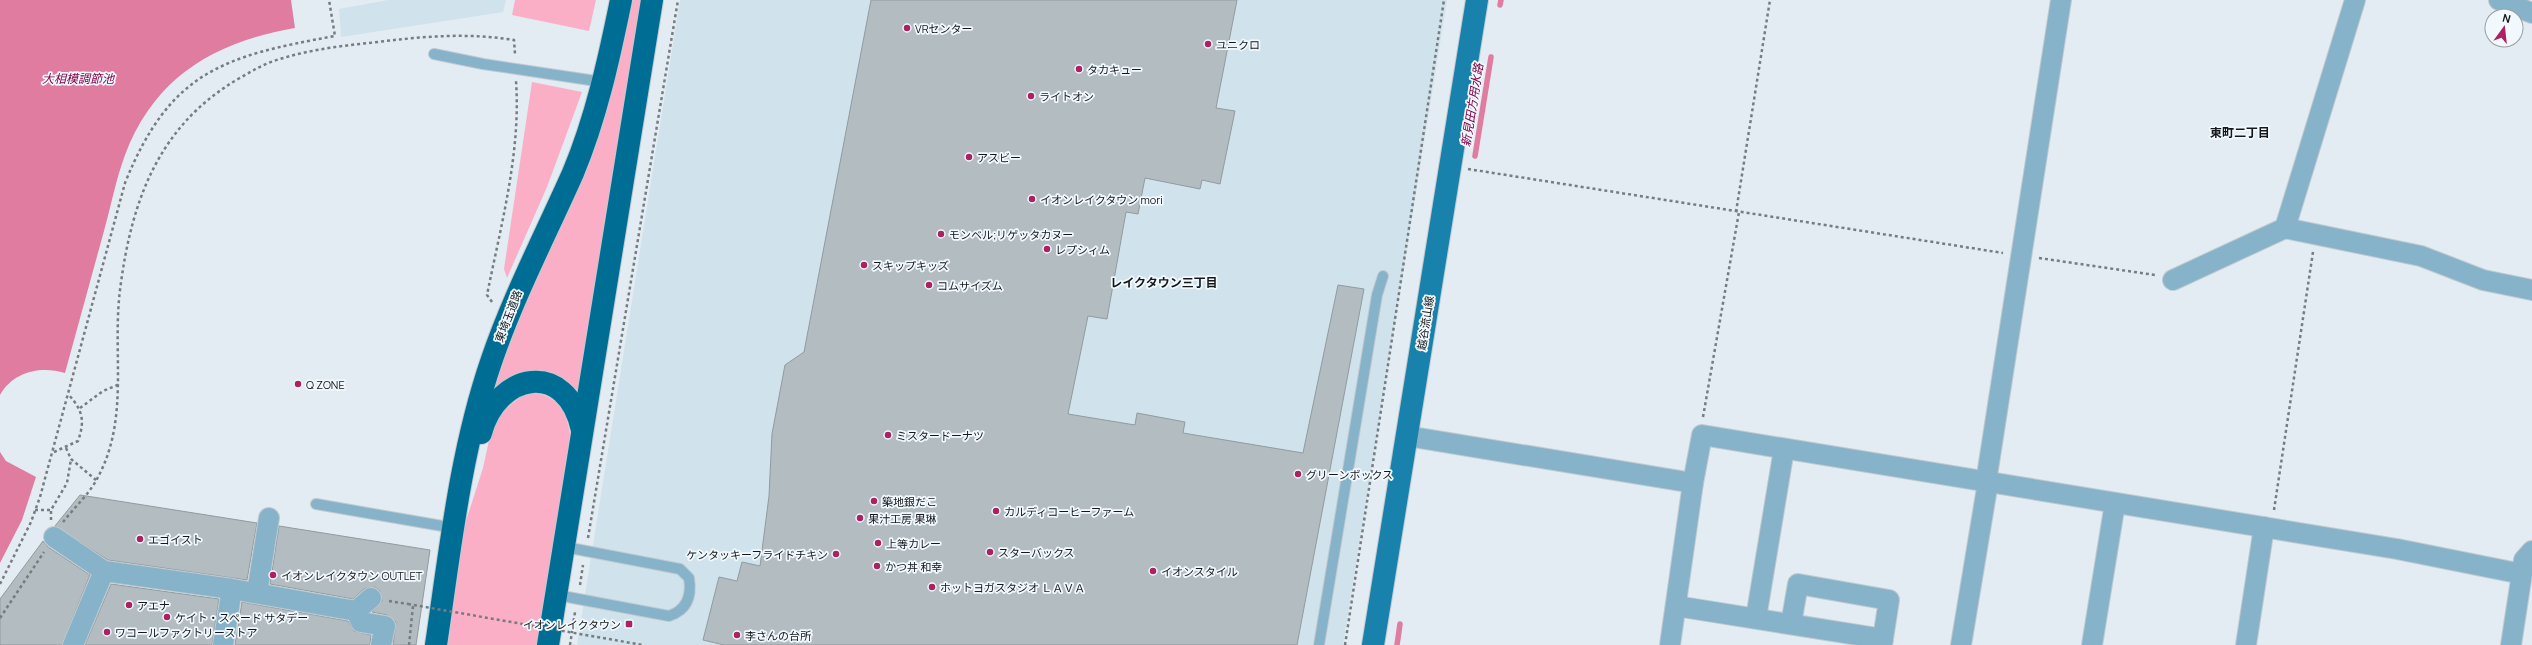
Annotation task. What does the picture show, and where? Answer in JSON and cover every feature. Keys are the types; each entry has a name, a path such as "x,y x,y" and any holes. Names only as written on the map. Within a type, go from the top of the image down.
{"highway":[{"name":"東埼玉道路","path":"436,645 456,518 476,412 507,316 573,172 603,82 621,0"},
{"path":"548,645 567,597 575,549 583,436 652,0"},
{"path":"456,518 475,459 483,424 490,411 503,396 520,385 539,382 559,388 568,396 575,406 583,436"}],"main road":[{"name":"越谷流山線","path":"1373,645 1477,0"}],"street":[{"path":"1961,645 1987,482 2020,256 2061,0"},
{"path":"2285,228 2355,0"},
{"path":"2499,0 2532,12"},
{"path":"2173,280 2285,228 2421,256 2483,280 2532,290"},
{"path":"1670,645 1693,483 1702,435 2397,549 2522,574"},
{"path":"1407,436 1693,483"},
{"path":"1756,618 1784,449"},
{"path":"2092,645 2115,503"},
{"path":"257,593 269,518"},
{"path":"2246,645 2268,528"},
{"path":"54,537 104,571 257,593 364,604 361,622 385,626 381,645"},
{"path":"2511,645 2524,560 2532,551"},
{"path":"72,645 104,571"},
{"path":"1676,606 1756,618 1883,642 1889,600 1798,584 1790,624"},
{"path":"223,645 232,589"}],"lane":[{"path":"434,54 516,69 603,82"},
{"path":"1319,645 1377,295 1383,276"},
{"path":"316,504 456,518"},
{"path":"567,597 669,616 678,613 689,599 689,578 680,569 575,549"}],"path":[{"path":"570,645 567,597 575,549 678,0"},
{"path":"1345,645 1444,0"},
{"path":"1702,435 1701,427 1737,212 1770,0"},
{"path":"0,584 35,510 54,452 125,183 138,150 155,124 174,100 196,79 221,64 264,50 335,36 329,1"},
{"path":"0,618 54,537 96,480 106,459 115,429 120,384 118,322 120,290 130,237 156,161 179,127 210,97 259,67 280,59 337,46 405,37 463,34 514,40 518,102 509,186 487,294 497,309 507,316"},
{"path":"1450,166 2020,256 2166,277 2173,280"},
{"path":"2268,528 2315,234"},
{"path":"80,408 103,392 120,384"},
{"path":"54,452 66,448 78,441 80,436 84,420 80,408 69,395"},
{"path":"66,448 71,458 96,480"},
{"path":"54,537 51,510 67,483 71,458"},
{"path":"35,510 51,510"},
{"path":"408,604 643,645"},
{"path":"409,645 413,606"}],"shaded area":[{"path":"388,0 506,0 503,12 341,37 339,9"},
{"path":"515,0 596,0 589,31 512,15"},
{"path":"630,0 645,0 580,393 558,377 547,373 536,372 524,373 513,377 501,383 490,392"},
{"name":"イオンレイクタウン mori","path":"680,0 1447,0 1343,645 577,645"},
{"path":"532,82 582,92 547,187 507,278 504,269"},
{"path":"533,393 550,398 561,408 565,415 571,439 538,640 536,645 446,645 464,527 483,468 491,431 498,418 510,405 521,397"}],"water":[{"name":"大相模調節池","path":"0,0 291,0 295,28 266,34 239,43 214,54 191,67 171,84 153,104 138,127 122,164 65,373 47,370 29,372 13,380 0,395"},
{"path":"0,452 6,461 36,477 22,520 0,563"}],"building":[{"path":"871,0 1237,0 1216,108 1235,111 1220,184 1202,180 1200,189 1145,178 1138,214 1126,212 1107,319 1088,316 1068,414 1135,425 1137,413 1185,422 1183,433 1303,453 1338,285 1364,289 1297,645 724,645 703,640 719,577 737,581 742,562 760,566 769,496 772,434 785,365 804,352"},
{"path":"80,495 257,523 247,580 108,560 55,526"},
{"path":"279,526 430,550 416,645 393,645 396,622 387,615 372,612 382,601 380,591 375,587 364,589 353,599 270,584"},
{"path":"43,541 48,547 90,575 62,645 0,645 0,599"},
{"path":"111,584 219,599 212,645 85,645"},
{"path":"242,602 348,621 354,631 371,635 370,645 235,645"}],"waterway":[{"name":"新見田方用水路","path":"1500,5 1501,0"},
{"name":"新見田方用水路","path":"1475,156 1491,57"},
{"name":"新見田方用水路","path":"1397,645 1400,624"}],"place":[{"name":"VRセンター","path":"907,28"},
{"name":"ユニクロ","path":"1208,44"},
{"name":"タカキュー","path":"1079,69"},
{"name":"ライトオン","path":"1031,96"},
{"name":"アスビー","path":"969,157"},
{"name":"イオンレイクタウン mori","path":"1032,199"},
{"name":"モンベル;リゲッタカヌー","path":"941,234"},
{"name":"レプシィム","path":"1047,249"},
{"name":"スキップキッズ","path":"864,265"},
{"name":"コムサイズム","path":"929,285"},
{"name":"Q ZONE","path":"298,384"},
{"name":"ミスタードーナツ","path":"888,435"},
{"name":"グリーンボックス","path":"1298,474"},
{"name":"築地銀だこ","path":"874,501"},
{"name":"カルディコーヒーファーム","path":"996,511"},
{"name":"果汁工房 果琳","path":"860,518"},
{"name":"エゴイスト","path":"140,539"},
{"name":"上等カレー","path":"878,543"},
{"name":"スターバックス","path":"990,552"},
{"name":"ケンタッキーフライドチキン","path":"836,554"},
{"name":"かつ丼 和幸","path":"877,566"},
{"name":"イオンスタイル","path":"1153,571"},
{"name":"イオンレイクタウン OUTLET","path":"273,575"},
{"name":"ホットヨガスタジオ ＬＡＶＡ","path":"932,587"},
{"name":"アエナ","path":"129,605"},
{"name":"ケイト・スペード サタデー","path":"167,617"},
{"name":"イオンレイクタウン","path":"629,624"},
{"name":"ワコールファクトリーストア","path":"107,632"},
{"name":"李さんの台所","path":"737,635"}],"district":[{"name":"東町二丁目","path":"2240,132"},
{"name":"レイクタウン三丁目","path":"1164,282"}]}
